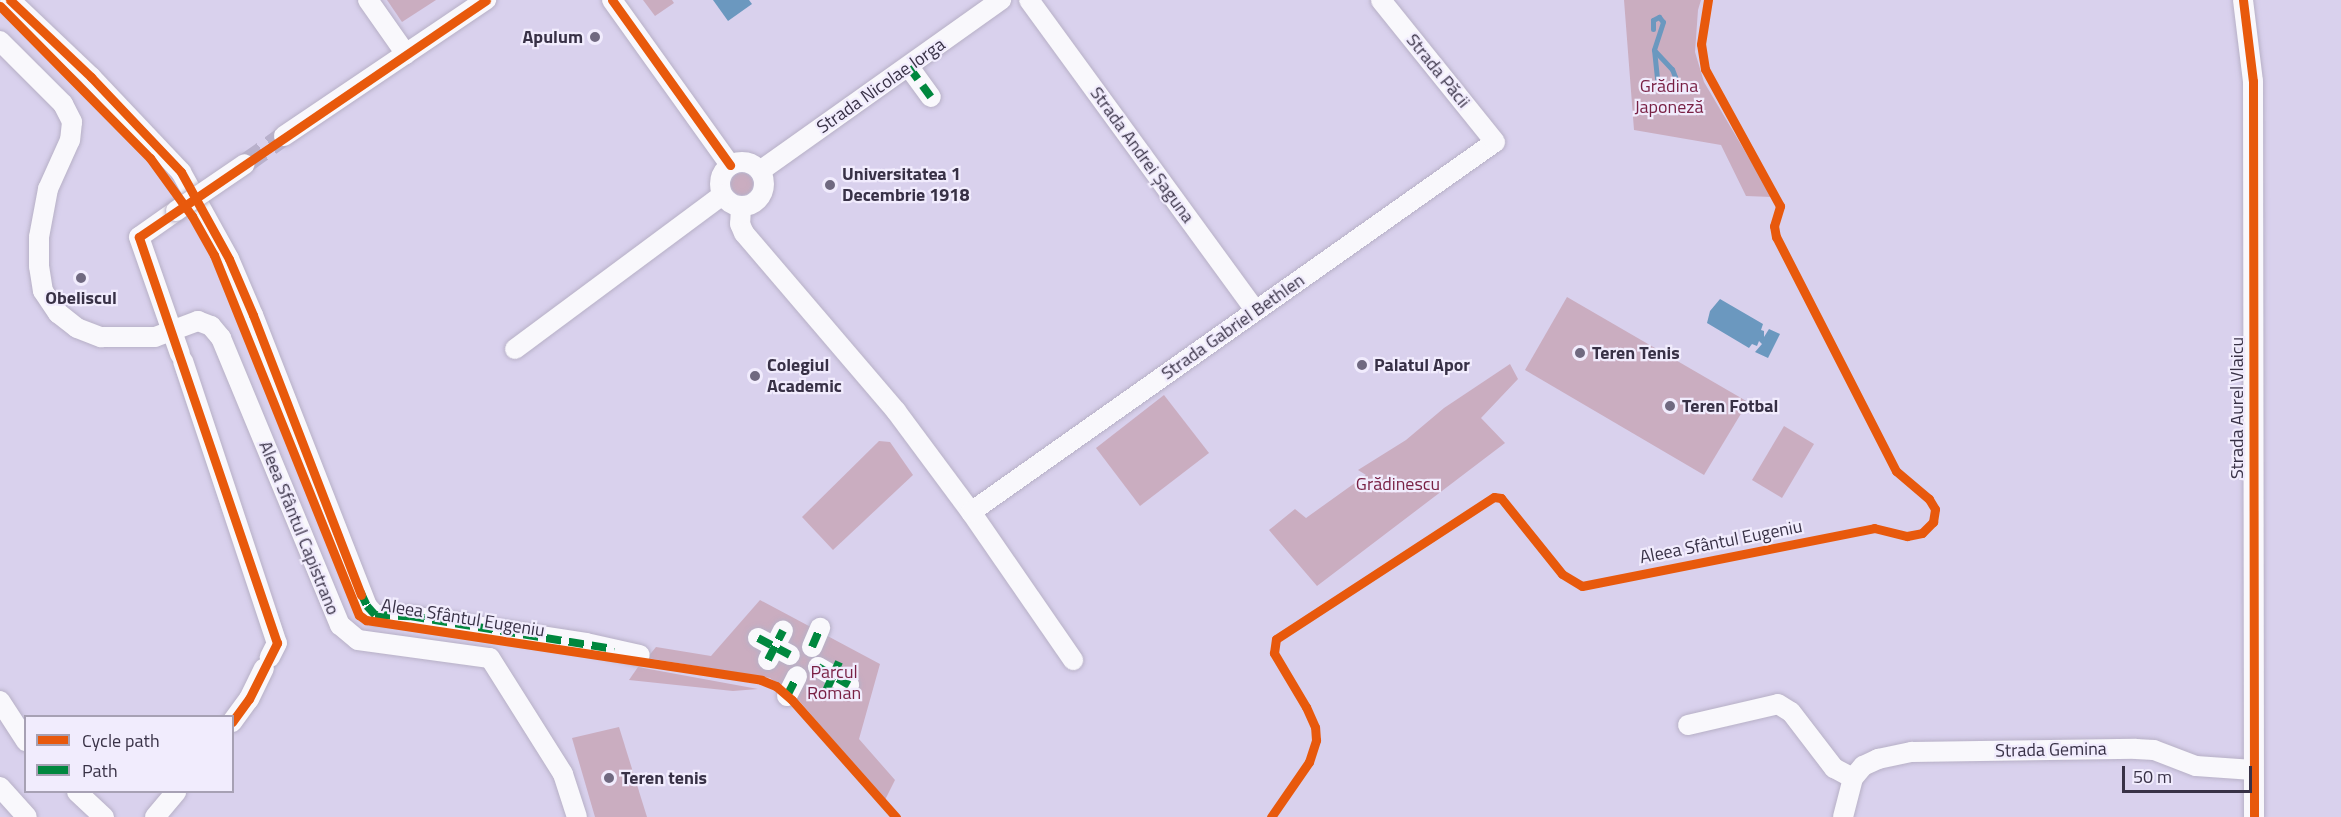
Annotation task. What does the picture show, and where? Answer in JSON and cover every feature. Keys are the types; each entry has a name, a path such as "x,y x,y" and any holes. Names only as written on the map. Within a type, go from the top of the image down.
{"street":[{"path":"10,0 91,77 181,172 228,259 253,315 364,601 375,615 422,618 586,643 640,655"},
{"path":"368,0 406,54"},
{"path":"287,134 486,0"},
{"path":"612,0 730,165"},
{"name":"Strada Nicolae Iorga","path":"760,171 1001,0"},
{"name":"Strada Andrei Șaguna","path":"1029,0 1255,310"},
{"name":"Strada Păcii","path":"1381,0 1495,142"},
{"name":"Strada Aurel Vlaicu","path":"2243,0 2253,81 2254,817"},
{"path":"0,41 63,104 72,122 70,140 48,189 39,237 39,266 43,291 58,313 77,328 101,336 155,336 172,331"},
{"path":"909,67 931,97"},
{"name":"Strada Gabriel Bethlen","path":"971,512 1495,142"},
{"path":"743,162 755,166 760,171 764,184 760,198 748,206 741,207 727,201 722,195 721,175 730,165 743,162"},
{"path":"234,719 249,699 277,643 139,237 245,163"},
{"path":"514,350 722,195"},
{"path":"741,207 740,224 744,233 896,411 971,512 1073,660"},
{"name":"Aleea Sfântul Capistrano","path":"172,331 198,321 211,326 221,338 334,615 346,633 358,640 490,658 563,774 577,817"},
{"path":"812,647 820,628"},
{"path":"787,696 796,676"},
{"path":"0,701 24,738"},
{"path":"1688,725 1778,704 1791,712 1834,768 1853,778 1843,817"},
{"name":"Strada Gemina","path":"1853,778 1863,766 1878,759 1912,752 2136,749 2154,750 2196,766 2253,770"},
{"path":"0,787 27,817"},
{"path":"78,793 104,817"},
{"path":"155,817 175,793"}],"green space":[{"path":"387,0 436,0 402,22"},
{"path":"643,0 672,0 674,3 655,16"},
{"name":"Grădina Japoneză","path":"1624,0 1701,0 1698,10 1695,52 1704,82 1772,197 1746,196 1721,145 1634,130"},
{"path":"742,173 750,176 753,184 750,192 742,195 734,192 731,184 734,176"},
{"name":"Teren Fotbal","path":"1567,297 1748,402 1704,475 1525,370"},
{"name":"Grădinescu","path":"1510,364 1518,379 1481,418 1505,443 1317,586 1269,530 1295,509 1306,518 1366,475 1358,470 1406,440 1444,408"},
{"path":"1164,395 1209,453 1140,506 1096,448"},
{"path":"1784,426 1814,444 1782,498 1752,480"},
{"path":"879,441 890,442 913,475 833,550 802,517"},
{"name":"Parcul Roman","path":"760,600 880,664 859,739 895,780 885,800 796,697 770,678 647,658 656,647 711,656"},
{"path":"638,667 758,689 733,691 629,680"},
{"name":"Teren tenis","path":"619,727 647,817 595,817 572,738"}],"water":[{"path":"713,0 749,0 752,4 728,21"},
{"path":"1720,299 1763,324 1761,330 1764,331 1764,337 1769,329 1780,334 1768,358 1755,352 1762,344 1759,341 1757,346 1752,344 1749,348 1707,323 1710,311"}],"waterway":[{"path":"1653,29 1653,20 1659,17 1663,22 1654,50 1672,69 1675,77 1671,85 1665,86 1657,78 1654,50"}],"tunnel":[{"path":"246,163 284,136"}],"marked path":[{"path":"909,67 931,97"},
{"path":"360,591 367,606 375,615 410,616 614,649"},
{"path":"812,647 820,628"},
{"path":"768,660 783,631"},
{"path":"758,638 790,655"},
{"path":"826,691 839,662"},
{"path":"818,667 849,685"},
{"path":"787,696 797,676"}],"cycle path":[{"path":"10,0 91,77 181,172 229,259 253,315 361,595"},
{"path":"234,719 249,699 277,643 139,237 486,0"},
{"path":"612,0 730,165"},
{"name":"Aleea Sfântul Eugeniu","path":"1271,817 1309,762 1316,740 1315,727 1306,707 1274,653 1276,639 1494,497 1501,498 1562,574 1582,586 1874,528 1907,536 1922,533 1933,522 1935,509 1929,499 1896,471 1776,237 1774,226 1780,206 1705,69 1701,44 1708,0"},
{"path":"2243,0 2253,81 2254,817"},
{"name":"Aleea Sfântul Eugeniu","path":"0,6 150,158 192,216 214,255 359,615 366,620 761,680 776,686 792,700 896,817"}],"place":[{"name":"Apulum","path":"595,37"},
{"name":"Universitatea 1 Decembrie 1918","path":"830,185"},
{"name":"Obeliscul","path":"81,278"},
{"name":"Teren Tenis","path":"1580,353"},
{"name":"Palatul Apor","path":"1362,365"},
{"name":"Colegiul Academic","path":"755,376"},
{"name":"Teren Fotbal","path":"1670,406"},
{"name":"Teren tenis","path":"609,778"}]}
